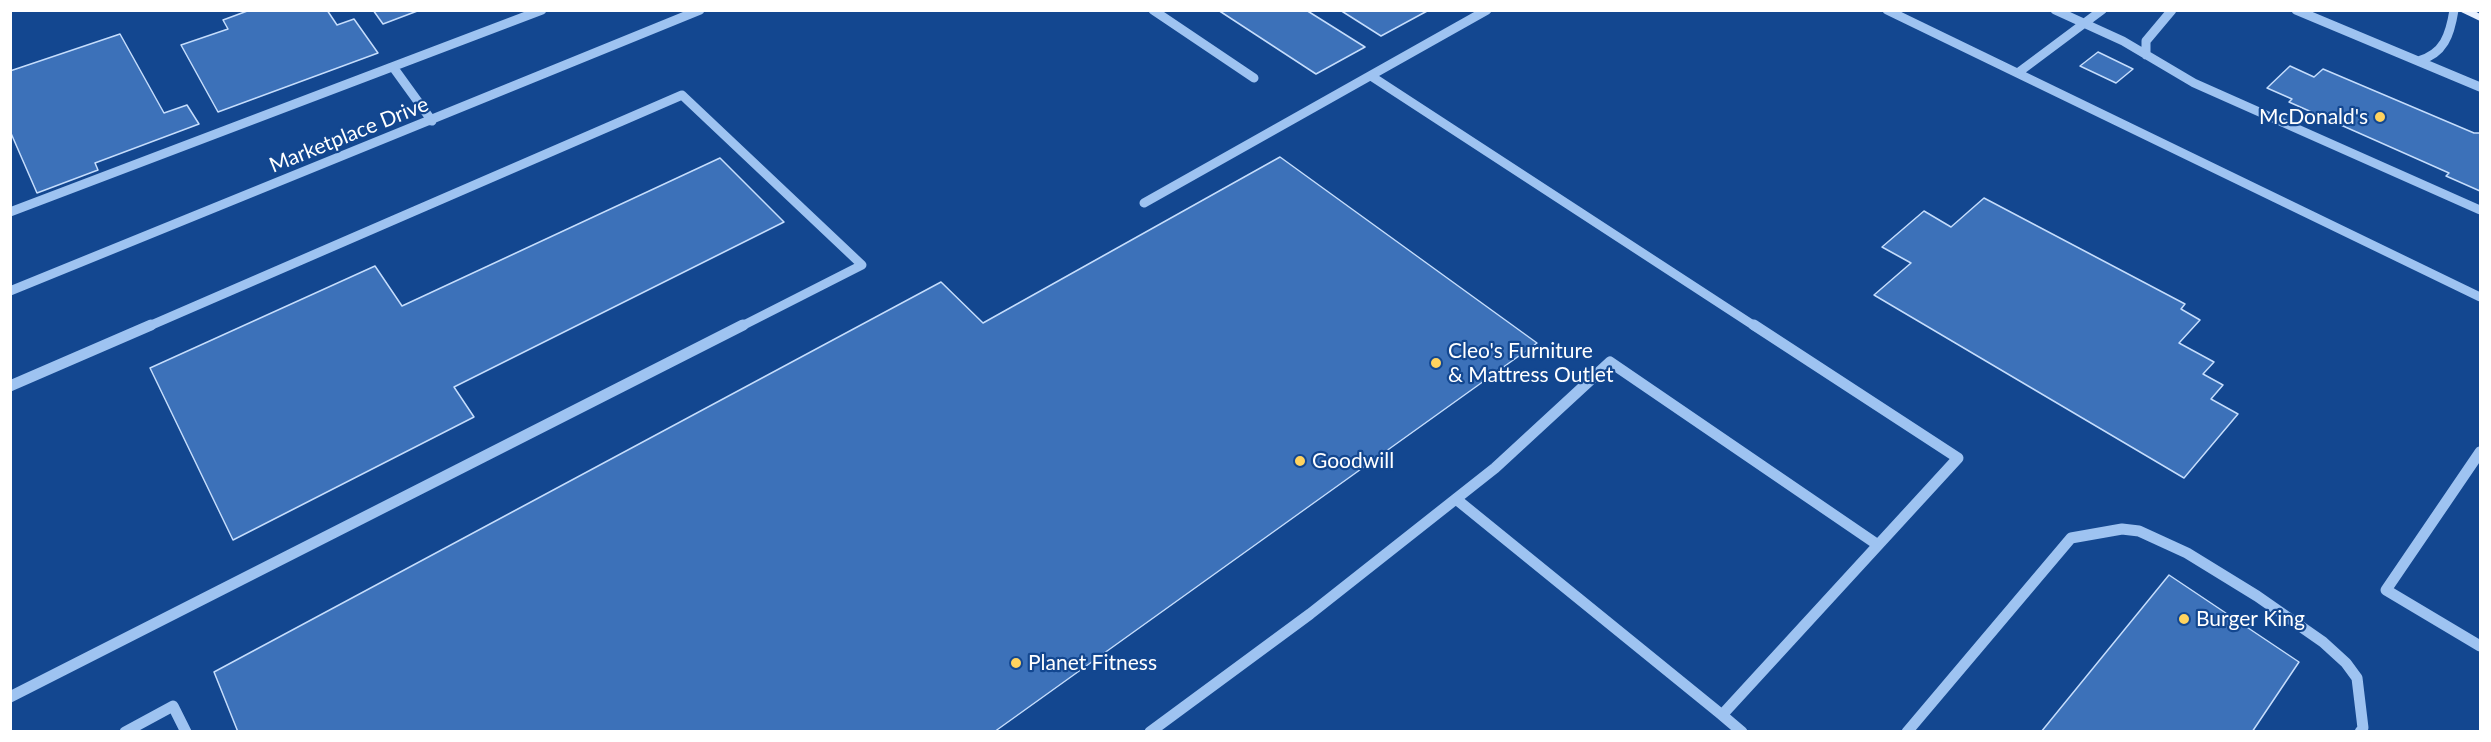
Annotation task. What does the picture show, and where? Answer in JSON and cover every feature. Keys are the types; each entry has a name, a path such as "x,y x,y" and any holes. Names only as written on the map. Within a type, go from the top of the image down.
{"main road":[{"path":"2462,10 2481,18"}],"street":[{"path":"10,212 542,10"},
{"name":"Marketplace Drive","path":"10,291 700,10"},
{"path":"1153,10 1254,78"},
{"path":"1144,203 1487,10"},
{"path":"1887,10 2481,297"},
{"path":"2055,10 2086,23 2194,83 2481,210"},
{"path":"2019,72 2102,10"},
{"path":"2146,55 2146,41 2172,10"},
{"path":"2296,10 2481,87"},
{"path":"2418,61 2429,59 2443,48 2452,30 2454,10"},
{"path":"393,67 432,121"},
{"path":"1371,76 1958,458 1722,715"},
{"path":"10,386 682,95 862,265 10,697"},
{"path":"1150,732 1310,614 1495,468 1610,363 1878,545"},
{"path":"2481,452 2386,590 2481,646"},
{"path":"1456,499 1742,732"},
{"path":"1907,732 2071,538 2095,531 2138,531 2204,562 2313,632 2356,676 2363,728 2360,732"},
{"path":"125,732 173,706 186,732"}],"building":[{"path":"250,10 327,10 337,25 354,19 378,53 218,112 181,45 228,29 223,20"},
{"path":"373,10 420,10 383,24"},
{"path":"1218,10 1306,10 1365,47 1316,74"},
{"path":"1340,10 1429,10 1381,36"},
{"path":"120,34 164,113 187,105 199,124 95,163 98,170 37,193 10,131 10,71"},
{"path":"2098,52 2133,69 2116,83 2080,66"},
{"name":"McDonald's","path":"2290,66 2314,77 2323,69 2474,133 2480,133 2480,191 2446,176 2449,173 2289,102 2292,99 2267,88"},
{"path":"1280,157 1537,343 994,732 238,732 214,672 941,282 983,323"},
{"path":"720,158 784,222 454,387 474,417 233,540 150,368 375,266 402,306"},
{"path":"1984,198 2185,304 2181,309 2200,320 2179,343 2214,362 2203,374 2223,385 2211,399 2238,414 2184,478 1874,295 1911,263 1882,247 1924,211 1951,227"},
{"name":"Burger King","path":"2169,575 2299,662 2252,732 2041,732"}],"place":[{"name":"McDonald's","path":"2380,117"},
{"name":"Cleo's Furniture & Mattress Outlet","path":"1436,363"},
{"name":"Goodwill","path":"1300,461"},
{"name":"Burger King","path":"2184,619"},
{"name":"Planet Fitness","path":"1016,663"}]}
